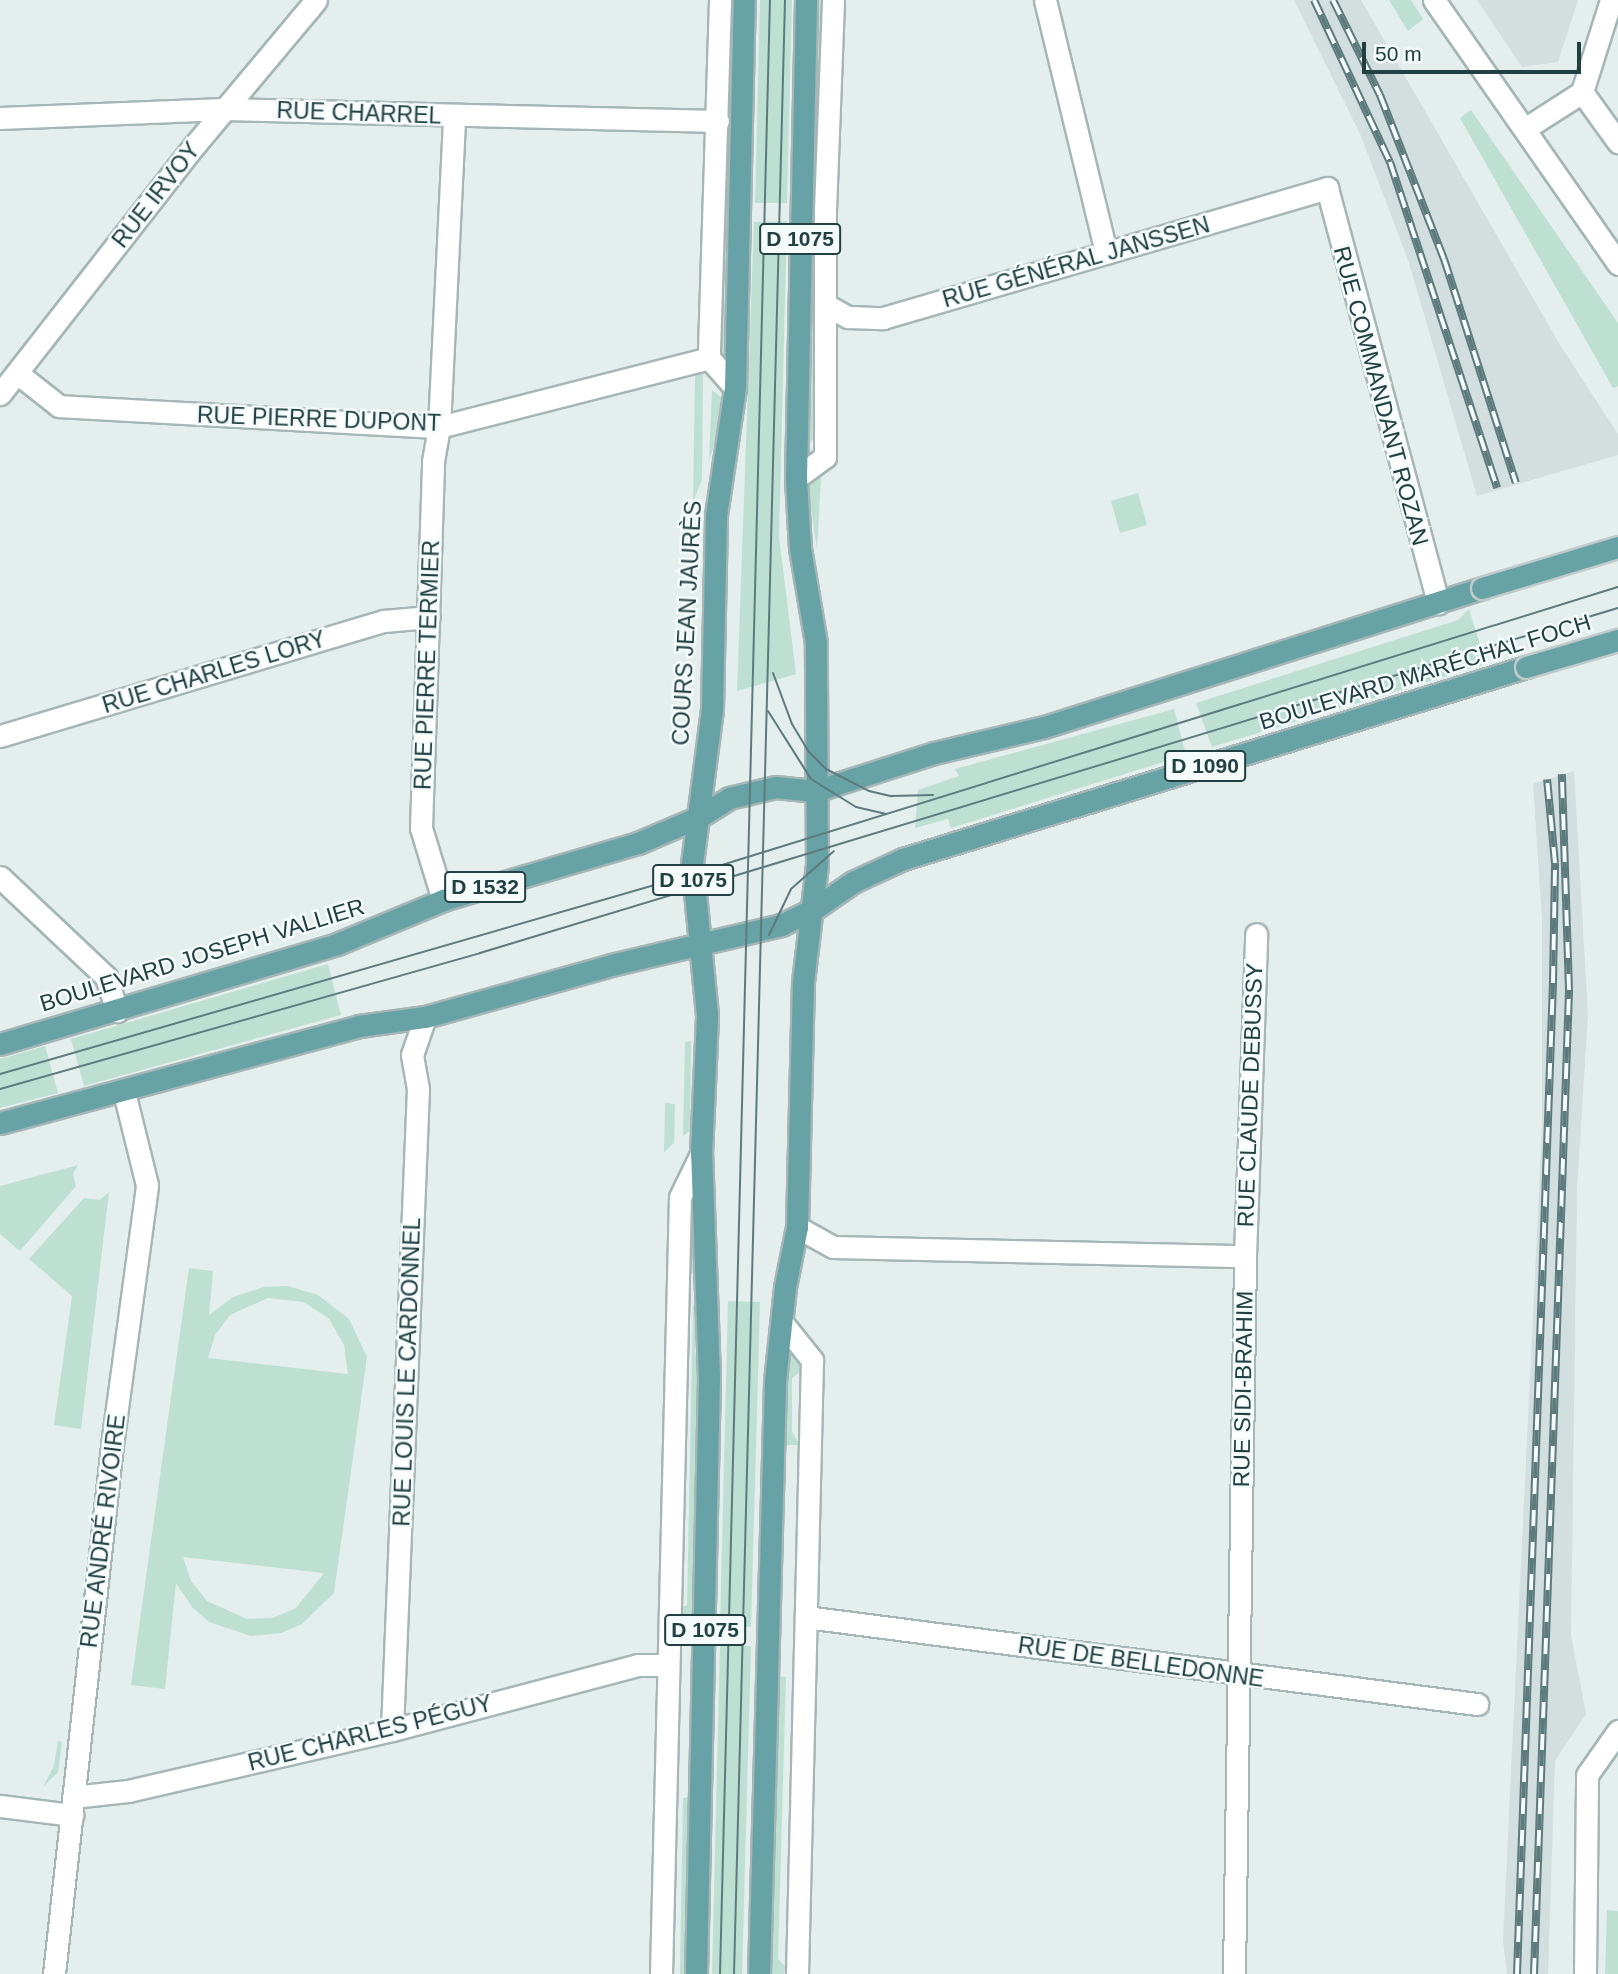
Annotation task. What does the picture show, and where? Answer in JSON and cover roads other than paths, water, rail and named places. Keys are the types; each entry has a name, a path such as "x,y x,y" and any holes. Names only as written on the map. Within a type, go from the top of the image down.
{"main road":[{"name":"COURS JEAN JAURÈS","path":"702,944 692,863 712,708 716,514 735,388 744,0"},
{"name":"D 1075","path":"759,1974 775,1381 784,1325 785,1287 797,1227 803,982 814,909 816,643 800,548 796,478 806,0"},
{"path":"815,791 933,753 1044,727 1618,547"},
{"name":"BOULEVARD MARÉCHAL FOCH","path":"814,909 853,882 903,859 1618,640"},
{"name":"BOULEVARD JOSEPH VALLIER","path":"0,1044 346,941 443,900 638,843 699,817 729,798 776,787 815,791"},
{"path":"0,1123 124,1092 359,1026 425,1017 781,925 814,909"},
{"name":"D 1075","path":"696,1974 709,1378 701,1154 707,1015 702,944"}],"street":[{"name":"RUE IRVOY","path":"0,394 225,109 316,0"},
{"path":"720,0 709,358 735,388"},
{"path":"796,478 825,457 833,0"},
{"path":"1045,0 1106,253"},
{"path":"1434,0 1526,128 1618,264"},
{"path":"1526,128 1582,92 1611,0"},
{"path":"1582,92 1618,142"},
{"name":"RUE CHARREL","path":"0,117 225,109 718,121"},
{"name":"RUE PIERRE TERMIER","path":"443,900 421,828 433,461 439,427 454,116"},
{"name":"RUE GÉNÉRAL JANSSEN","path":"826,305 848,317 883,318 1327,188"},
{"name":"RUE COMMANDANT ROZAN","path":"1327,188 1438,603"},
{"name":"RUE PIERRE DUPONT","path":"17,373 59,406 439,427 709,358"},
{"name":"RUE CHARLES LORY","path":"0,736 384,621 429,617"},
{"path":"0,877 106,977 117,1011"},
{"name":"RUE CLAUDE DEBUSSY","path":"1245,1256 1256,934"},
{"name":"RUE LOUIS LE CARDONNEL","path":"393,1730 418,1089 412,1055 425,1017"},
{"name":"RUE ANDRÉ RIVOIRE","path":"54,1974 112,1444 147,1185 124,1092"},
{"path":"661,1974 680,1197 701,1154"},
{"path":"797,1227 833,1247 1245,1256"},
{"name":"RUE SIDI-BRAHIM","path":"1234,1974 1245,1256"},
{"path":"784,1325 812,1360 797,1974"},
{"name":"RUE DE BELLEDONNE","path":"806,1617 1239,1676 1477,1704"},
{"name":"RUE CHARLES PÉGUY","path":"0,1806 72,1806 393,1730 638,1665 667,1665"},
{"path":"1585,1974 1587,1775 1618,1731"}],"tram line":[{"path":"720,1974 770,0"},
{"path":"734,1974 785,0"},
{"path":"0,1074 693,874 1618,587"},
{"path":"0,1089 480,953 1618,608"},
{"path":"773,673 792,724 809,752 826,769 869,791 891,796 933,795"},
{"path":"768,711 811,779 856,807 886,814"},
{"path":"769,935 791,889 834,851"}],"railway":[{"path":"1314,0 1390,162 1497,488"},
{"path":"1333,0 1380,95 1444,259 1516,483"},
{"path":"1534,1974 1569,990 1562,774"},
{"path":"1517,1974 1553,982 1555,863 1547,779"}]}
